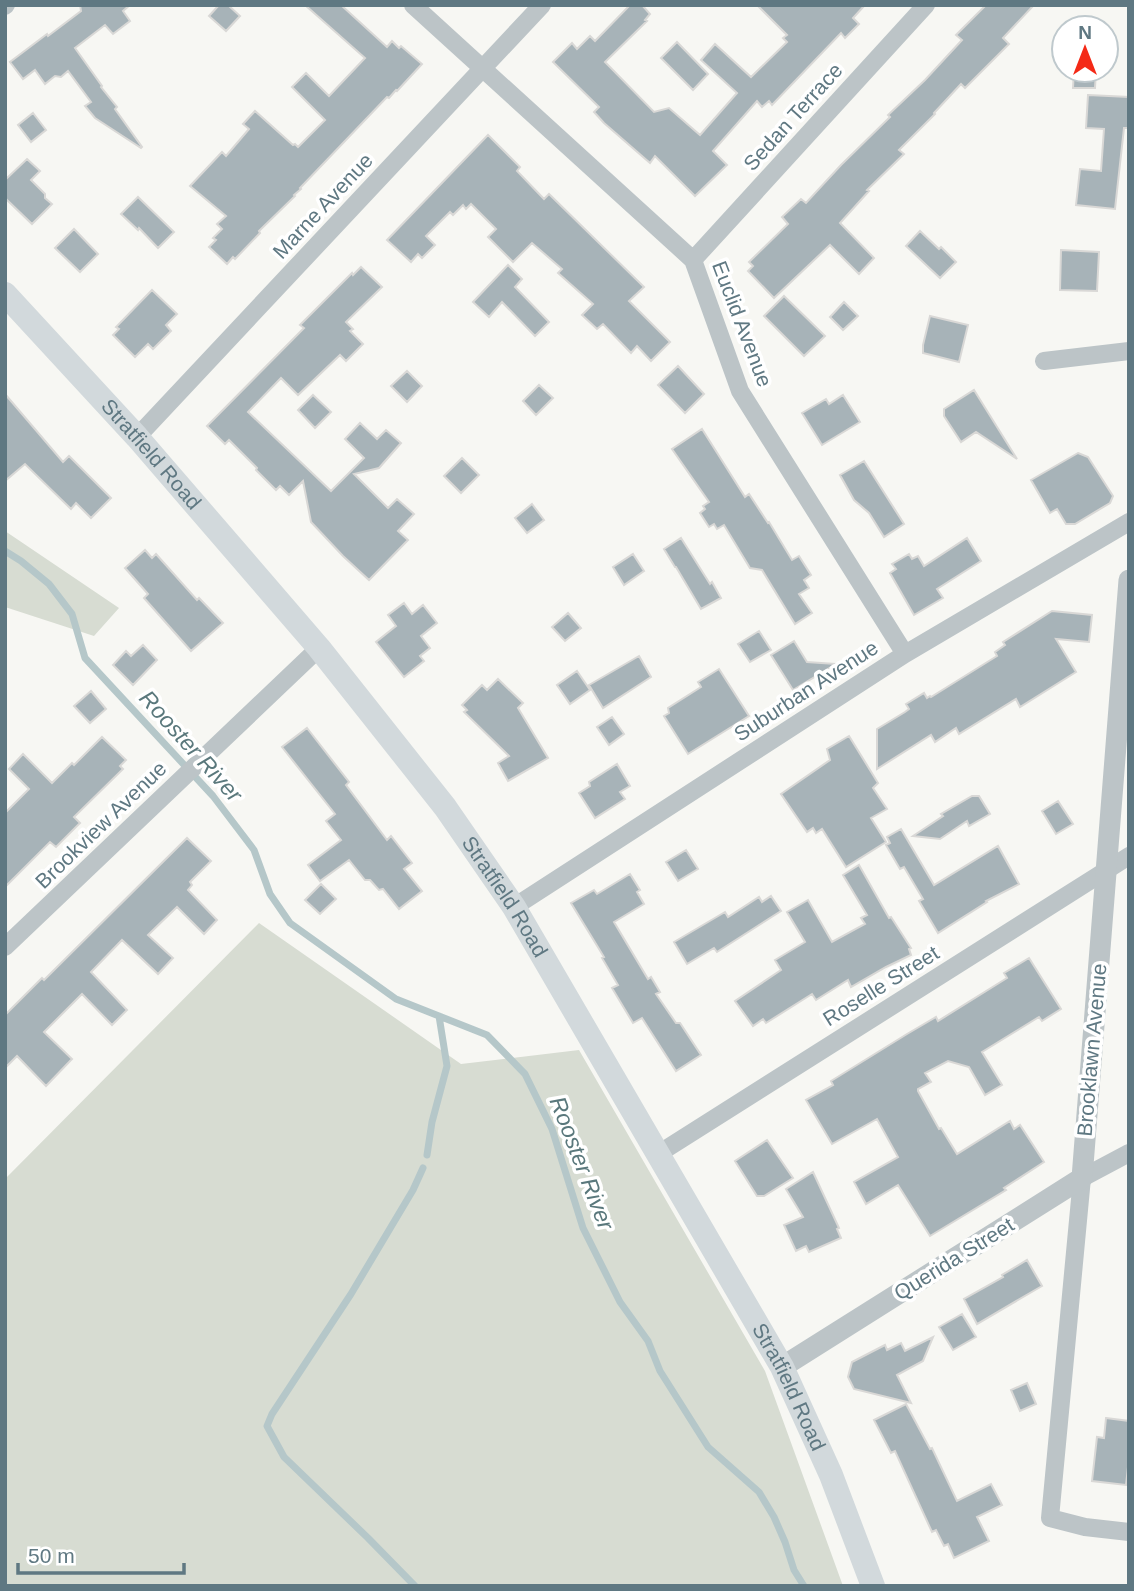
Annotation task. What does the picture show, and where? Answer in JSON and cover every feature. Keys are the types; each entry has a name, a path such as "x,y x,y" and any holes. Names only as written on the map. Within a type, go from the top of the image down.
{"main road":[{"name":"Stratfield Road","path":"5,293 137,438 319,648 445,807 514,907 782,1367 831,1475 873,1583"}],"street":[{"name":"Euclid Avenue","path":"413,5 693,260 740,391 905,654"},
{"name":"Marne Avenue","path":"137,438 542,5"},
{"name":"Sedan Terrace","path":"693,260 926,5"},
{"path":"1044,360 1129,351"},
{"name":"Suburban Avenue","path":"514,907 905,654 1129,522"},
{"name":"Brooklawn Avenue","path":"1129,580 1082,1178 1050,1518 1085,1527 1129,1532"},
{"name":"Brookview Avenue","path":"5,947 319,648"},
{"name":"Roselle Street","path":"658,1154 1129,856"},
{"name":"Querida Street","path":"782,1367 1082,1178 1129,1153"}],"shaded area":[{"path":"5,531 119,608 94,636 5,607"},
{"path":"259,923 461,1064 579,1050 765,1371 843,1586 5,1586 5,1179"}],"building":[{"path":"80,5 130,5 123,11 130,21 113,34 105,25 75,48 117,107 115,109 141,148 95,118 85,106 91,102 68,71 45,84 35,70 23,79 10,62 81,11"},
{"path":"219,5 228,5 240,16 226,31 209,16"},
{"path":"305,5 341,5 387,47 392,41 422,64 397,91 387,97 235,259 233,257 227,264 209,247 222,229 217,224 226,216 190,186 222,152 226,156 249,129 243,124 255,111 298,147 325,120 292,87 306,73 329,96 365,58"},
{"path":"630,5 642,5 650,14 645,20 647,21 605,62 654,112 669,108 700,135 737,93 701,60 715,44 751,77 787,42 783,38 787,35 757,5 865,5 853,18 859,24 845,38 841,33 772,105 769,101 762,107 757,101 713,151 727,165 695,196 655,156 650,163 604,123 594,112 599,107 553,62 572,43 577,49 590,36 595,41"},
{"path":"986,5 1034,5 1003,38 1009,44 965,88 961,84 899,150 904,154 867,190 869,191 840,223 874,258 859,274 830,245 774,298 748,271 753,266 749,262 788,224 782,217 801,199 806,203 890,117 888,115 962,40 956,35"},
{"path":"677,42 708,74 693,90 661,58"},
{"path":"1073,84 1095,84 1095,88 1073,88"},
{"path":"1088,95 1129,97 1129,128 1124,128 1115,209 1076,205 1080,169 1101,171 1104,129 1086,128"},
{"path":"33,113 46,130 31,142 18,125"},
{"path":"488,135 520,167 517,171 544,199 549,194 644,287 629,301 670,342 651,361 637,346 631,353 603,324 597,329 582,315 593,304 558,273 562,269 532,243 513,262 488,237 496,229 471,204 466,209 463,205 453,215 450,212 426,236 435,245 422,258 418,254 411,262 387,240"},
{"path":"27,159 40,171 31,180 52,204 32,224 5,198 5,180"},
{"path":"138,197 174,232 158,248 121,214"},
{"path":"74,229 98,254 80,272 55,248"},
{"path":"920,231 956,262 940,278 906,246"},
{"path":"1061,250 1099,252 1097,291 1060,290"},
{"path":"508,265 522,279 515,287 549,322 535,336 502,302 489,317 473,302"},
{"path":"361,267 382,287 346,322 353,329 350,331 363,344 346,361 340,355 298,395 281,378 248,412 331,491 364,458 345,439 360,423 377,439 386,430 401,443 379,468 354,474 388,508 397,499 414,514 398,531 408,540 369,580 311,522 303,481 289,495 280,486 276,490 229,440 225,444 207,426 304,328 300,325"},
{"path":"152,290 177,314 166,325 171,331 153,349 148,344 135,357 113,335 119,329 116,327"},
{"path":"784,296 825,336 804,356 764,316"},
{"path":"844,302 858,316 843,330 830,317"},
{"path":"930,316 968,325 959,362 923,353"},
{"path":"678,366 704,394 685,413 658,385"},
{"path":"407,371 422,386 407,402 391,386"},
{"path":"539,385 553,398 536,415 523,401"},
{"path":"974,390 1017,459 976,432 961,442 944,416 944,409"},
{"path":"5,394 63,462 69,456 111,498 91,518 76,503 71,509 25,464 5,481"},
{"path":"313,395 331,412 315,428 298,410"},
{"path":"843,395 860,422 822,445 802,413 826,399 829,404"},
{"path":"702,429 745,497 749,494 792,560 799,556 811,575 804,580 809,588 799,594 812,613 795,624 762,570 750,568 724,525 717,529 714,524 709,527 700,513 705,509 703,506 709,502 672,449"},
{"path":"1078,453 1088,457 1113,496 1110,503 1075,524 1066,524 1057,509 1050,513 1031,480"},
{"path":"462,458 479,475 461,493 444,476"},
{"path":"864,461 904,524 884,537 869,513 854,500 840,475"},
{"path":"532,504 544,520 527,533 515,518"},
{"path":"681,538 721,598 701,609 664,549"},
{"path":"967,538 981,561 937,589 943,598 914,615 890,573 896,569 892,564 909,554 912,559 918,556 924,566"},
{"path":"145,550 152,558 156,554 197,600 199,598 223,623 191,651 144,598 148,594 125,568"},
{"path":"633,554 644,571 624,585 613,567"},
{"path":"404,603 412,614 423,605 437,623 421,636 430,648 420,656 424,661 404,677 376,642 396,626 388,615"},
{"path":"1052,611 1092,615 1089,642 1056,639 1076,672 1020,707 1016,699 959,734 956,728 935,742 931,735 877,769 877,729 909,709 906,704 924,693 927,698 931,697 997,656 995,652 1005,645 1003,642"},
{"path":"568,613 581,628 565,641 552,627"},
{"path":"759,631 771,650 750,662 738,644"},
{"path":"794,641 807,662 836,664 793,690 771,655"},
{"path":"143,645 157,660 133,685 113,665 126,651 131,656"},
{"path":"639,656 651,677 603,708 589,685"},
{"path":"719,669 749,716 688,754 664,716 669,713 668,708 701,687 698,682"},
{"path":"577,671 590,690 570,704 557,685"},
{"path":"498,679 523,703 518,708 548,758 508,781 498,763 509,756 464,712 467,710 462,705 482,685 487,690"},
{"path":"91,691 106,709 90,723 74,706"},
{"path":"612,717 624,734 609,745 597,727"},
{"path":"307,728 349,782 346,785 387,840 391,836 412,863 404,869 422,891 399,909 383,889 379,890 370,880 365,880 349,860 320,881 308,865 341,840 326,821 335,814 282,747"},
{"path":"849,736 878,783 873,788 887,809 871,818 886,842 846,867 822,829 816,833 813,828 807,832 781,794 830,760 827,749"},
{"path":"102,737 126,760 120,766 123,769 74,817 80,823 56,847 50,842 5,887 5,813 29,789 9,769 23,754 52,783"},
{"path":"617,764 630,786 620,792 625,799 595,818 579,793 590,786 589,782"},
{"path":"972,796 979,796 990,814 969,826 967,821 940,839 913,836 943,816 941,814"},
{"path":"1058,801 1073,824 1056,834 1042,811"},
{"path":"901,829 934,885 998,846 1019,884 986,901 938,933 919,901 923,899 904,867 900,869 886,845 890,843 887,837"},
{"path":"187,838 211,861 190,882 192,885 188,890 217,920 204,934 177,907 148,935 173,958 158,974 122,940 91,972 127,1010 112,1025 82,994 44,1032 72,1059 46,1086 17,1056 5,1068 5,1015"},
{"path":"686,850 698,869 678,881 666,862"},
{"path":"859,865 889,918 891,917 911,948 911,955 851,987 848,980 816,1000 812,994 766,1023 763,1019 753,1026 735,1001 781,970 775,960 805,942 787,912 808,900 832,942 865,924 861,918 867,915 843,875"},
{"path":"630,874 640,890 637,892 644,904 614,922 648,979 651,977 660,992 656,994 701,1055 676,1071 642,1018 633,1023 612,988 618,985 602,958 604,957 571,903 594,890 597,894"},
{"path":"321,884 336,899 320,914 305,900"},
{"path":"771,896 781,911 717,952 714,948 687,964 674,942 725,912 728,917 759,897 762,902"},
{"path":"1029,958 1061,1009 1042,1021 1039,1017 982,1052 1002,1085 985,1095 969,1067 948,1061 925,1073 931,1082 918,1091 939,1129 941,1128 957,1154 1010,1121 1014,1129 1020,1125 1044,1162 1004,1188 1006,1190 930,1236 898,1185 866,1204 854,1182 898,1157 877,1119 832,1144 806,1100 833,1085 831,1081 907,1034 936,1017 938,1021 1007,978 1004,973"},
{"path":"767,1140 793,1178 764,1196 757,1196 735,1161"},
{"path":"813,1172 841,1238 809,1252 806,1246 796,1251 784,1225 803,1217 786,1189"},
{"path":"1027,1260 1042,1286 977,1324 964,1299"},
{"path":"962,1314 976,1337 953,1350 939,1327"},
{"path":"933,1337 923,1361 897,1375 911,1403 854,1389 848,1377 852,1362 885,1345 887,1350 901,1343 905,1351"},
{"path":"1027,1383 1036,1404 1020,1411 1011,1390"},
{"path":"906,1404 930,1449 932,1448 957,1501 991,1484 1002,1505 977,1517 989,1541 954,1558 948,1544 944,1546 936,1530 932,1532 895,1451 891,1453 874,1420"},
{"path":"1106,1418 1129,1421 1126,1485 1092,1481 1097,1437 1104,1438"}],"waterway":[{"name":"Rooster River","path":"5,551 49,584 72,614 85,658 213,796 254,850 270,894 290,923 396,999 487,1035 525,1074 552,1129 583,1228 620,1302 648,1341 660,1371 708,1447 759,1492 774,1517 794,1570 804,1586"},
{"path":"427,1155 432,1122 447,1066 439,1016"},
{"path":"415,1586 284,1457 267,1426 272,1414 351,1294 413,1190 423,1168"}]}
